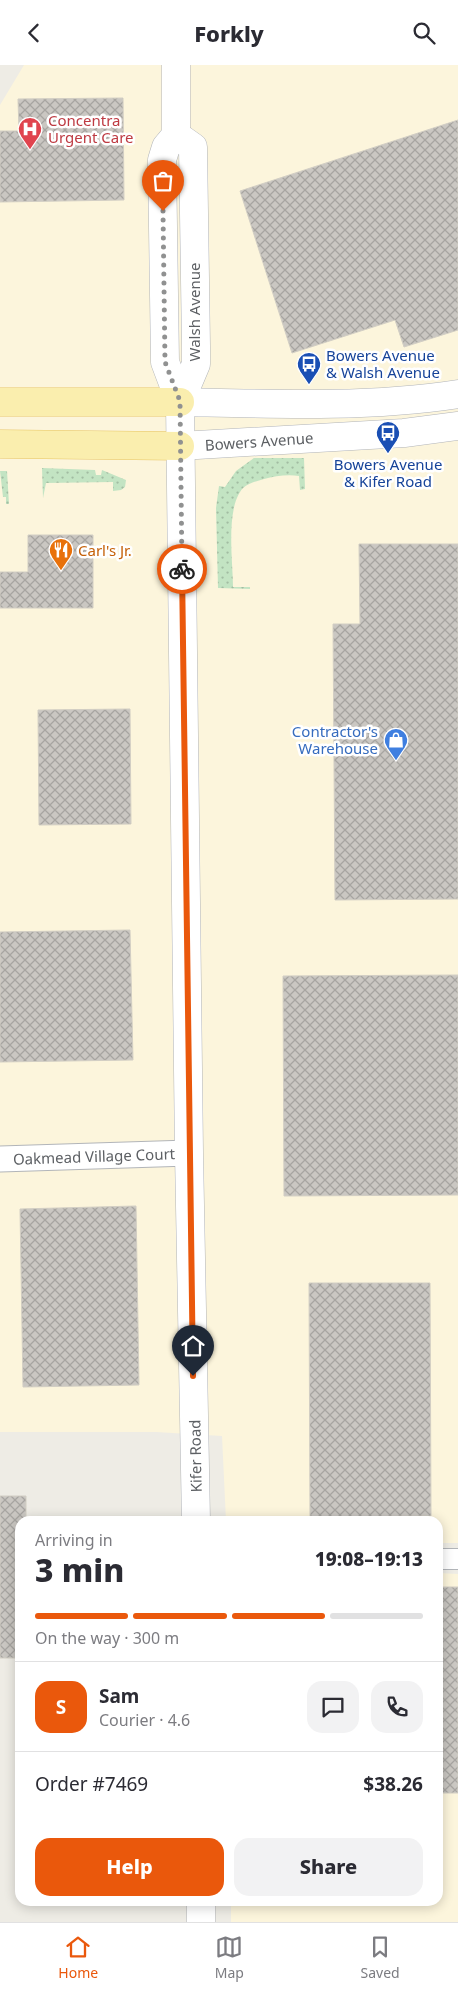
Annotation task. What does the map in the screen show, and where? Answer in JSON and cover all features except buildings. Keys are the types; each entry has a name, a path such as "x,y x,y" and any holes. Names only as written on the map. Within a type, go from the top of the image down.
{"main road":[{"name":"Walsh Avenue","path":"176,65 176,135 192,147 196,346 196,364 180,401"},
{"path":"0,401 180,401 288,405 368,403 458,394"},
{"name":"Kifer Road","path":"180,401 189,1153 196,1516"},
{"name":"Bowers Avenue","path":"0,444 180,446 404,433 458,426"},
{"path":"201,1906 201,1922"}],"street":[{"name":"Oakmead Village Court","path":"0,1159 189,1153"},
{"path":"443,1559 458,1559"}],"shaded area":[{"path":"24,65 458,65 458,1543 443,1543 443,1516 226,1516 222,1436 156,1432 0,1432 0,105"},
{"path":"443,1573 458,1574 458,1922 231,1922 231,1906 443,1906"}],"green space":[{"path":"254,458 304,458 305,489 300,490 299,476 290,475 264,479 250,483 243,488 237,497 232,521 233,587 250,587 250,589 218,588 216,508 219,486 225,487 236,471"},
{"path":"42,468 95,470 96,475 101,475 102,470 126,480 125,487 121,490 113,491 113,482 46,483 43,498"},
{"path":"0,471 7,471 9,504 6,504 6,497 3,497"}],"way so far":[{"path":"163,211 165,362 180,401 182,569"}],"place":[{"name":"Concentra Urgent Care","path":"30,150"},
{"name":"Bowers Avenue & Walsh Avenue","path":"309,385"},
{"name":"Bowers Avenue & Kifer Road","path":"388,454"},
{"name":"Carl's Jr.","path":"61,571"},
{"name":"Contractor's Warehouse","path":"396,761"}],"route":[{"path":"182,569 193,1376"}]}
